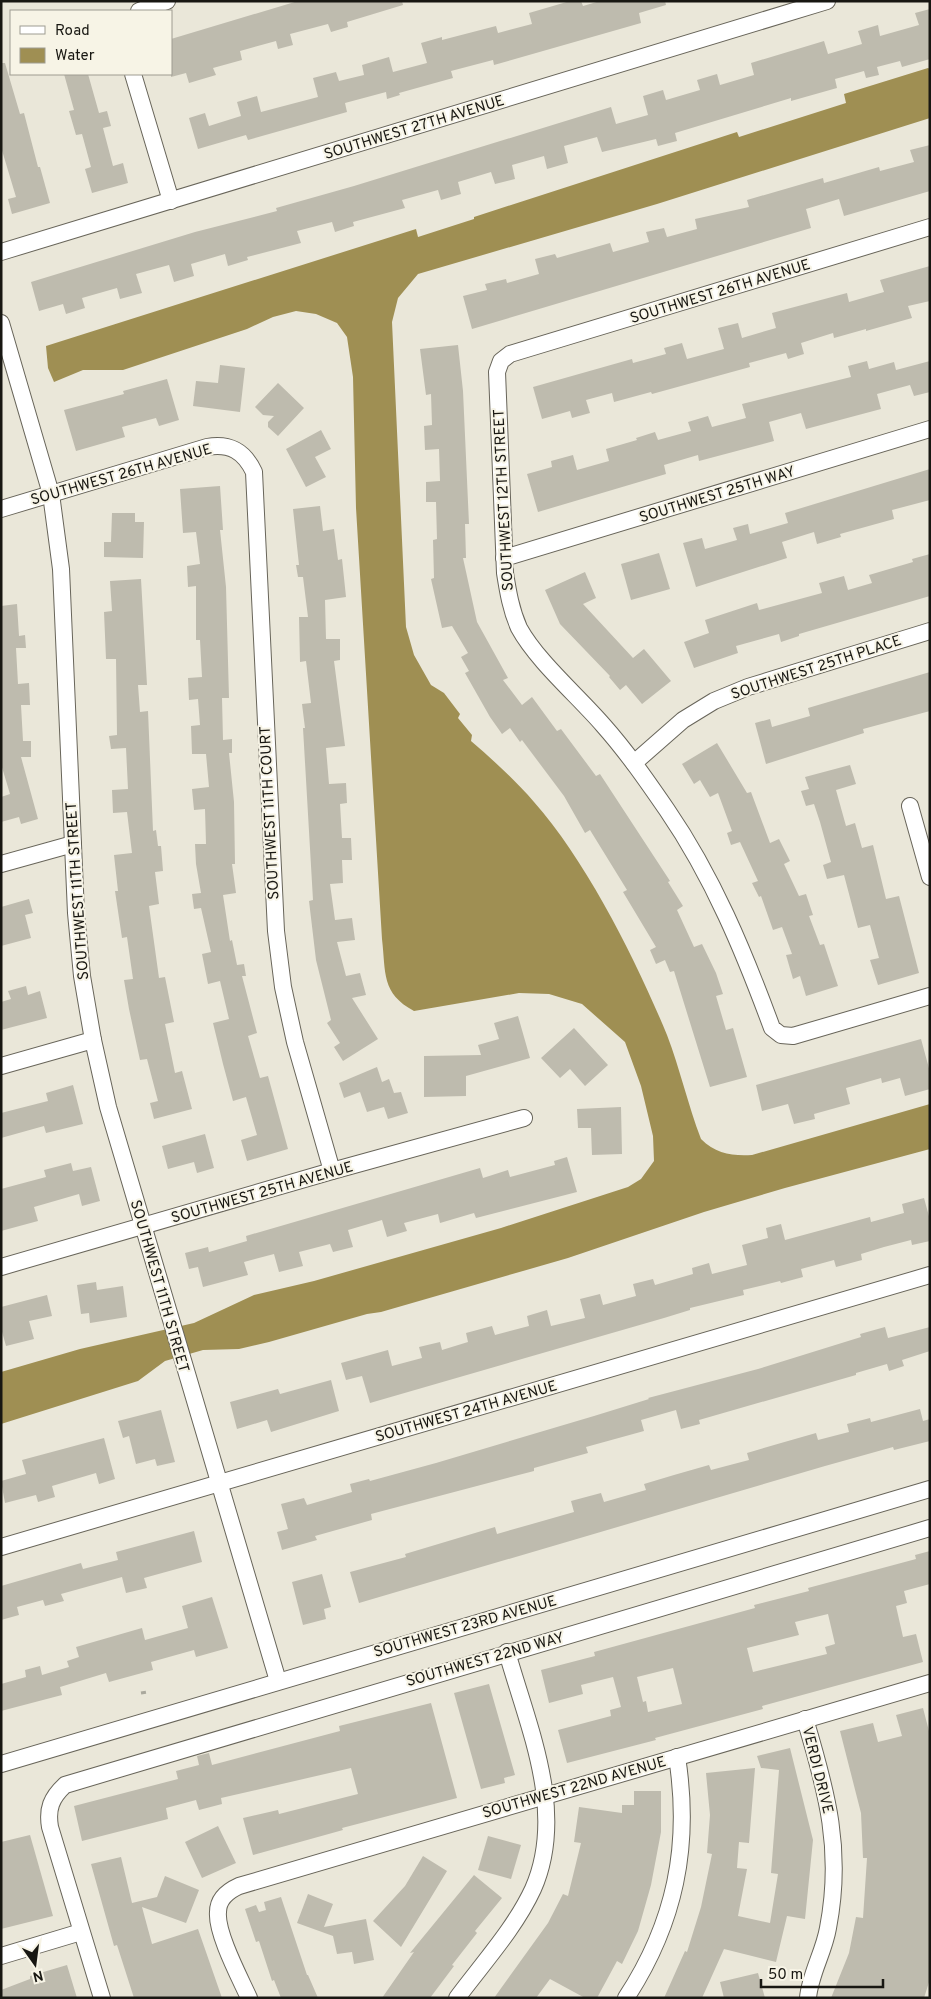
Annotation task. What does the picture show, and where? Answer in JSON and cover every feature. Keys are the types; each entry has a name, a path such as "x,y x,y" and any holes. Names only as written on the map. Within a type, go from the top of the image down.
{"street":[{"path":"142,10 166,1"},
{"name":"SOUTHWEST 27TH AVENUE","path":"1,252 827,1"},
{"path":"133,75 171,201"},
{"name":"SOUTHWEST 26TH AVENUE","path":"510,354 930,227"},
{"name":"SOUTHWEST 11TH STREET","path":"1,323 51,494 62,569 73,844 81,967 93,1040 108,1107 218,1484 278,1680"},
{"name":"SOUTHWEST 12TH STREET","path":"510,354 501,361 497,372 504,558 509,600 526,638 634,763 678,828 725,911 748,963 772,1028 781,1035 793,1036 930,996"},
{"name":"SOUTHWEST 25TH WAY","path":"504,558 930,430"},
{"name":"SOUTHWEST 26TH AVENUE","path":"1,509 208,446 230,447 241,452"},
{"name":"SOUTHWEST 11TH COURT","path":"241,452 249,461 254,472 276,931 284,987 295,1042 332,1171"},
{"name":"SOUTHWEST 25TH PLACE","path":"634,763 683,720 714,701 748,687 930,631"},
{"path":"910,806 930,877"},
{"path":"1,864 73,844"},
{"path":"1,1066 93,1040"},
{"name":"SOUTHWEST 25TH AVENUE","path":"1,1268 332,1171 524,1118"},
{"name":"SOUTHWEST 24TH AVENUE","path":"1,1548 930,1275"},
{"name":"SOUTHWEST 23RD AVENUE","path":"1,1764 278,1680 930,1489"},
{"name":"SOUTHWEST 22ND WAY","path":"81,1932 48,1815 50,1804 56,1793 64,1785 930,1528"},
{"path":"457,1998 520,1913 532,1890 544,1853 547,1827 546,1796 507,1652"},
{"name":"SOUTHWEST 22ND AVENUE","path":"249,1998 219,1924 218,1912 222,1898 239,1886 930,1683"},
{"name":"VERDI DRIVE","path":"805,1719 825,1788 834,1852 834,1890 828,1929 808,1998"},
{"path":"626,1998 656,1945 676,1884 683,1819 676,1757"},
{"path":"1,1956 81,1932 102,1998"}],"path":[{"path":"141,1693 146,1692"}],"water":[{"path":"928,68 930,69 930,118 657,204 418,274 398,298 392,322 406,627 414,655 431,685 444,693 460,714 458,718 472,735 471,741 504,770 534,802 554,826 591,882 641,975 655,1006 676,1061 701,1139 718,1151 738,1155 752,1155 930,1104 930,1149 704,1212 568,1258 381,1312 367,1314 239,1349 203,1350 165,1361 138,1381 1,1424 1,1372 80,1349 194,1323 254,1295 314,1281 501,1228 628,1187 641,1179 654,1161 653,1136 641,1086 625,1042 582,1004 549,994 519,993 414,1011 403,1004 390,989 385,972 382,939 356,508 353,377 347,337 337,323 316,314 296,311 273,317 247,329 123,370 83,370 54,382 48,368 46,346 416,229 418,237 737,132 739,137 846,103 844,94"}],"building":[{"path":"298,1 402,1 403,5 347,22 348,27 331,32 328,24 290,34 293,45 278,49 276,41 240,51 242,60 213,68 216,75 189,83 186,73 171,77 172,39"},
{"path":"570,1 581,1 583,6 600,1 665,1 666,5 639,13 641,23 494,65 493,60 451,71 453,78 399,93 400,95 387,99 386,92 345,103 347,112 248,140 246,135 198,149 189,118 205,113 209,126 241,116 237,102 257,96 261,112 318,97 313,78 336,72 339,81 364,75 362,65 389,57 393,72 427,63 421,43 442,37 442,40 496,26 498,33 532,24 529,13"},
{"path":"930,9 930,59 902,67 900,61 877,67 879,75 866,78 864,71 835,79 837,88 791,101 791,98 675,133 677,141 658,146 656,139 602,152 597,137 564,146 568,163 547,169 544,156 512,165 515,179 495,184 491,172 458,182 461,194 441,200 438,190 402,200 405,208 353,222 354,226 335,232 332,222 297,231 301,243 247,257 248,260 228,266 225,254 191,264 194,276 174,282 169,265 136,274 142,293 120,299 117,288 82,298 85,308 66,314 63,304 39,311 31,282 195,232 277,211 276,208 611,107 616,124 648,115 643,96 663,90 666,100 700,90 697,80 717,74 720,85 754,75 751,63 824,41 828,54 862,44 858,31 878,25 880,36 919,25 915,13"},
{"path":"1,63 5,63 20,114 24,113 38,167 40,167 50,203 12,214 8,199 16,197 1,147"},
{"path":"64,75 88,75 99,113 107,111 111,126 103,128 113,166 123,163 128,183 92,193 85,169 91,167 82,134 76,135 69,111 74,110"},
{"path":"930,145 930,191 844,216 839,199 806,209 811,228 472,329 463,296 487,290 485,284 506,279 507,283 539,274 535,259 555,254 557,258 610,243 613,252 649,242 646,232 664,228 667,237 697,229 695,219 749,207 747,200 823,178 824,183 879,167 880,171 914,162 910,150"},
{"path":"930,266 930,301 908,306 912,318 834,338 833,333 801,343 804,354 788,359 786,353 749,363 750,367 652,394 651,392 614,402 612,393 586,400 590,413 572,418 570,411 542,419 533,387 632,359 633,363 666,354 664,348 682,343 687,359 724,349 718,328 738,323 742,338 776,328 772,313 847,293 849,302 884,292 880,280"},
{"path":"458,345 463,391 469,524 465,524 466,558 463,558 477,622 508,678 503,680 522,705 532,697 557,731 561,729 596,776 600,774 670,881 668,882 683,906 677,910 694,947 702,944 716,973 723,994 716,996 726,1030 733,1028 747,1077 710,1087 674,971 670,972 665,960 656,964 650,950 656,947 623,892 627,890 590,830 585,833 564,796 522,740 520,742 510,728 502,734 465,673 469,671 461,657 468,653 452,626 442,628 431,579 434,578 433,540 437,539 436,502 426,502 426,482 440,481 439,449 425,450 424,426 432,425 431,394 426,395 420,349"},
{"path":"867,361 869,369 894,362 896,370 930,361 930,392 914,396 910,385 877,394 881,409 806,429 801,413 769,422 774,441 699,461 698,455 664,465 666,474 538,512 527,474 552,467 551,461 573,455 577,470 609,461 606,449 637,440 636,438 655,432 658,440 691,431 688,422 708,416 712,427 746,418 742,404 851,377 848,366"},
{"path":"220,365 245,368 240,412 193,406 196,381 218,383"},
{"path":"167,379 179,420 159,426 156,418 122,427 125,437 76,451 64,410 124,394 123,391"},
{"path":"278,383 304,408 278,436 268,427 268,422 274,416 263,415 255,407"},
{"path":"321,430 331,449 315,457 326,477 306,487 286,449"},
{"path":"930,469 930,500 892,510 894,519 840,534 841,537 817,544 814,532 782,542 787,558 696,587 683,543 702,538 705,549 737,540 733,528 748,524 750,534 788,523 785,513"},
{"path":"220,486 223,530 220,530 226,587 229,698 222,698 223,740 232,739 232,753 229,753 234,802 235,864 232,864 236,893 223,895 230,941 232,940 237,965 244,964 246,976 242,976 257,1033 248,1036 260,1078 268,1076 288,1149 247,1161 241,1140 257,1135 246,1097 233,1101 223,1064 213,1023 229,1019 220,981 208,984 202,954 211,952 201,908 194,909 192,894 201,893 195,844 206,844 205,809 194,810 192,789 209,787 206,754 192,754 191,726 200,725 198,699 189,700 188,678 202,677 200,640 196,640 196,586 188,587 187,566 200,564 196,532 183,533 180,489"},
{"path":"320,506 323,531 334,529 338,560 342,559 346,597 325,600 326,639 340,639 340,660 334,661 345,746 326,748 329,784 346,783 347,803 340,804 342,838 351,838 352,860 342,860 343,883 330,884 335,920 352,918 355,940 337,942 346,976 360,973 366,995 352,998 378,1039 343,1061 334,1047 340,1043 327,1023 331,1020 316,960 309,901 313,900 303,728 305,728 302,704 311,703 306,661 300,662 299,617 308,617 303,577 298,577 296,565 299,565 293,509"},
{"path":"112,513 135,513 135,522 144,522 143,558 104,557 104,542 111,542"},
{"path":"659,553 670,589 631,600 621,564"},
{"path":"930,554 930,596 799,634 799,636 781,642 779,634 736,646 738,653 694,668 684,642 709,633 705,620 757,603 759,610 822,593 819,583 844,576 848,590 872,583 869,575 913,562 912,559"},
{"path":"585,572 596,598 583,604 633,658 644,649 671,681 642,704 626,685 620,690 610,676 560,624 545,590"},
{"path":"141,579 147,685 138,685 140,712 148,711 153,831 156,830 158,846 161,846 163,871 155,872 159,904 149,906 159,978 165,977 174,1022 165,1024 175,1073 182,1071 192,1109 154,1119 150,1103 158,1101 147,1059 140,1060 129,1009 124,980 133,979 127,937 122,938 115,891 118,891 114,855 132,853 127,812 113,813 112,790 128,789 126,748 111,749 109,736 117,735 116,659 106,659 104,612 112,611 110,581"},
{"path":"17,604 19,636 25,635 26,648 16,648 18,684 29,683 30,705 21,705 23,741 31,741 31,757 21,757 38,819 21,824 19,817 1,822 1,797 10,794 1,764 1,606"},
{"path":"930,672 930,711 863,729 864,733 766,764 755,723 770,719 772,727 810,716 808,708"},
{"path":"717,743 747,793 751,792 770,843 779,839 790,861 784,864 799,896 806,894 813,915 809,916 820,945 824,944 838,986 806,996 800,976 793,979 786,955 792,954 782,927 773,930 761,896 759,897 752,883 758,881 740,842 731,845 727,833 732,831 718,793 710,797 700,780 694,784 682,764"},
{"path":"850,765 856,784 836,790 846,826 855,823 862,848 873,845 886,899 899,896 919,973 878,985 870,960 879,958 870,925 858,928 844,875 827,879 823,865 831,862 820,822 814,804 806,806 801,791 809,789 805,777"},
{"path":"29,899 33,913 25,915 31,938 1,946 1,907"},
{"path":"26,986 28,995 40,991 47,1018 1,1030 1,1002 11,999 8,991"},
{"path":"518,1016 530,1058 466,1076 466,1096 424,1097 424,1056 481,1055 478,1045 499,1039 494,1023"},
{"path":"574,1028 608,1065 585,1086 570,1069 560,1078 541,1058"},
{"path":"921,1039 930,1072 930,1089 905,1096 900,1078 882,1083 881,1078 846,1088 850,1104 814,1114 815,1119 794,1124 788,1104 762,1111 756,1085"},
{"path":"377,1067 382,1082 389,1079 394,1093 401,1092 408,1113 388,1119 384,1107 367,1112 360,1092 344,1098 339,1083"},
{"path":"73,1085 83,1124 46,1133 44,1126 1,1138 1,1113 48,1101 46,1093"},
{"path":"621,1107 622,1154 592,1155 591,1128 578,1128 577,1109"},
{"path":"205,1134 214,1168 197,1173 194,1162 168,1169 162,1146"},
{"path":"567,1157 577,1192 476,1218 474,1213 440,1223 438,1214 404,1223 407,1231 387,1237 382,1220 348,1230 353,1247 333,1252 330,1244 299,1252 303,1266 279,1272 274,1254 244,1262 248,1275 203,1287 198,1267 189,1269 185,1253 208,1247 209,1252 247,1241 246,1236 480,1168 483,1178 508,1170 510,1177 555,1165 554,1161"},
{"path":"71,1163 73,1171 91,1167 100,1201 82,1206 79,1194 34,1207 38,1221 1,1231 1,1189 46,1177 44,1170"},
{"path":"924,1198 930,1220 930,1241 912,1245 911,1240 884,1247 861,1254 862,1260 836,1267 834,1260 801,1269 803,1277 743,1290 744,1295 690,1308 690,1310 664,1318 370,1403 362,1376 346,1380 341,1363 388,1350 392,1366 422,1358 419,1347 440,1342 442,1350 468,1342 466,1333 492,1326 495,1335 529,1326 527,1316 547,1310 551,1326 585,1318 580,1299 600,1294 603,1305 636,1296 633,1284 653,1279 655,1285 693,1274 692,1268 709,1263 712,1274 747,1265 742,1245 768,1238 766,1228 781,1224 785,1240 870,1217 871,1222 904,1213 902,1204"},
{"path":"96,1282 97,1290 123,1286 127,1317 90,1323 89,1313 81,1314 77,1285"},
{"path":"47,1295 52,1316 29,1321 34,1339 6,1346 1,1328 1,1307"},
{"path":"885,1327 888,1338 930,1327 930,1351 902,1360 904,1366 889,1371 887,1364 856,1373 856,1375 699,1420 700,1424 681,1429 676,1410 641,1420 644,1431 586,1447 588,1453 534,1468 534,1471 371,1514 372,1520 315,1536 317,1540 282,1550 277,1532 288,1529 281,1504 304,1498 307,1505 352,1492 350,1484 369,1479 370,1481 436,1463 648,1398 758,1369 861,1337 860,1334"},
{"path":"331,1380 339,1411 271,1432 267,1420 237,1429 230,1402 278,1389 280,1394"},
{"path":"920,1409 923,1421 930,1419 930,1441 894,1450 893,1447 825,1466 359,1603 350,1572 406,1557 405,1554 495,1527 497,1534 574,1512 571,1501 601,1493 604,1502 646,1490 644,1484 674,1475 709,1465 711,1470 749,1460 747,1453 816,1433 818,1440 849,1432 847,1424 870,1418 871,1422"},
{"path":"161,1410 175,1462 157,1466 155,1459 136,1464 129,1436 123,1438 118,1421"},
{"path":"104,1438 115,1479 99,1484 96,1473 52,1486 55,1497 38,1502 36,1495 5,1503 1,1481 26,1474 22,1460"},
{"path":"194,1531 202,1562 144,1578 147,1588 126,1593 122,1577 61,1594 64,1601 45,1606 43,1600 17,1607 19,1615 1,1620 1,1586 81,1563 83,1569 118,1560 116,1552"},
{"path":"930,1551 930,1584 904,1591 907,1603 896,1606 903,1637 916,1634 923,1662 762,1706 763,1709 655,1738 656,1740 567,1763 558,1730 611,1716 610,1710 621,1707 613,1677 581,1685 583,1694 549,1703 541,1670 595,1656 594,1652 755,1608 754,1605 809,1591 808,1588 916,1559 915,1555","holes":["828,1614 835,1644 825,1647 827,1654 753,1672 747,1648 799,1635 795,1622","673,1668 682,1704 648,1712 646,1701 643,1702 637,1677"]},
{"path":"322,1574 331,1607 324,1609 326,1619 303,1625 292,1582"},
{"path":"212,1597 228,1648 196,1657 194,1650 151,1662 153,1670 109,1682 106,1673 60,1687 62,1695 1,1711 1,1684 26,1677 25,1670 40,1666 42,1675 69,1667 67,1661 79,1657 76,1647 142,1628 145,1640 188,1628 182,1606"},
{"path":"489,1684 515,1775 504,1778 505,1783 481,1789 454,1693"},
{"path":"431,1703 457,1798 342,1828 343,1830 253,1855 243,1818 278,1810 279,1814 358,1794 351,1768 221,1798 222,1804 199,1810 196,1800 166,1808 168,1819 82,1841 74,1806 178,1779 176,1771 199,1765 197,1756 209,1753 212,1765 340,1731 339,1726"},
{"path":"923,1708 930,1735 930,1979 924,1998 831,1998 849,1953 856,1917 863,1918 867,1858 863,1858 861,1813 840,1731 873,1723 878,1742 902,1736 896,1715"},
{"path":"790,1748 813,1840 805,1919 787,1916 776,1962 724,1949 702,1998 664,1998 685,1951 687,1952 701,1907 712,1854 707,1853 710,1815 706,1773 755,1768 749,1843 739,1842 737,1868 747,1869 738,1916 770,1923 778,1874 771,1873 779,1770 761,1768 757,1756"},
{"path":"634,1791 661,1791 661,1832 651,1885 638,1931 622,1964 617,1961 597,1998 585,1998 550,1979 536,1998 494,1998 548,1923 563,1894 568,1896 581,1843 574,1842 579,1807 622,1813 622,1805 634,1805"},
{"path":"218,1826 236,1863 202,1878 185,1842"},
{"path":"30,1835 53,1916 1,1929 1,1842"},
{"path":"488,1836 521,1845 511,1879 478,1870"},
{"path":"423,1856 447,1871 401,1947 373,1921 405,1886"},
{"path":"121,1857 132,1903 157,1897 165,1876 199,1890 186,1923 142,1907 152,1944 198,1929 222,1998 134,1998 117,1945 114,1946 91,1864"},
{"path":"474,1875 502,1898 475,1931 477,1933 452,1965 454,1966 430,1998 382,1998 414,1952 410,1953"},
{"path":"308,1894 333,1904 324,1927 366,1919 374,1960 354,1964 352,1952 337,1954 333,1936 297,1923"},
{"path":"281,1897 307,1975 318,1998 281,1998 274,1980 272,1981 259,1941 256,1942 245,1909 256,1905 259,1912 266,1910 264,1902"},
{"path":"67,1965 77,1998 1,1998 1,1990 30,1979 30,1976"},
{"path":"758,1973 765,1998 724,1998 720,1982"}]}
